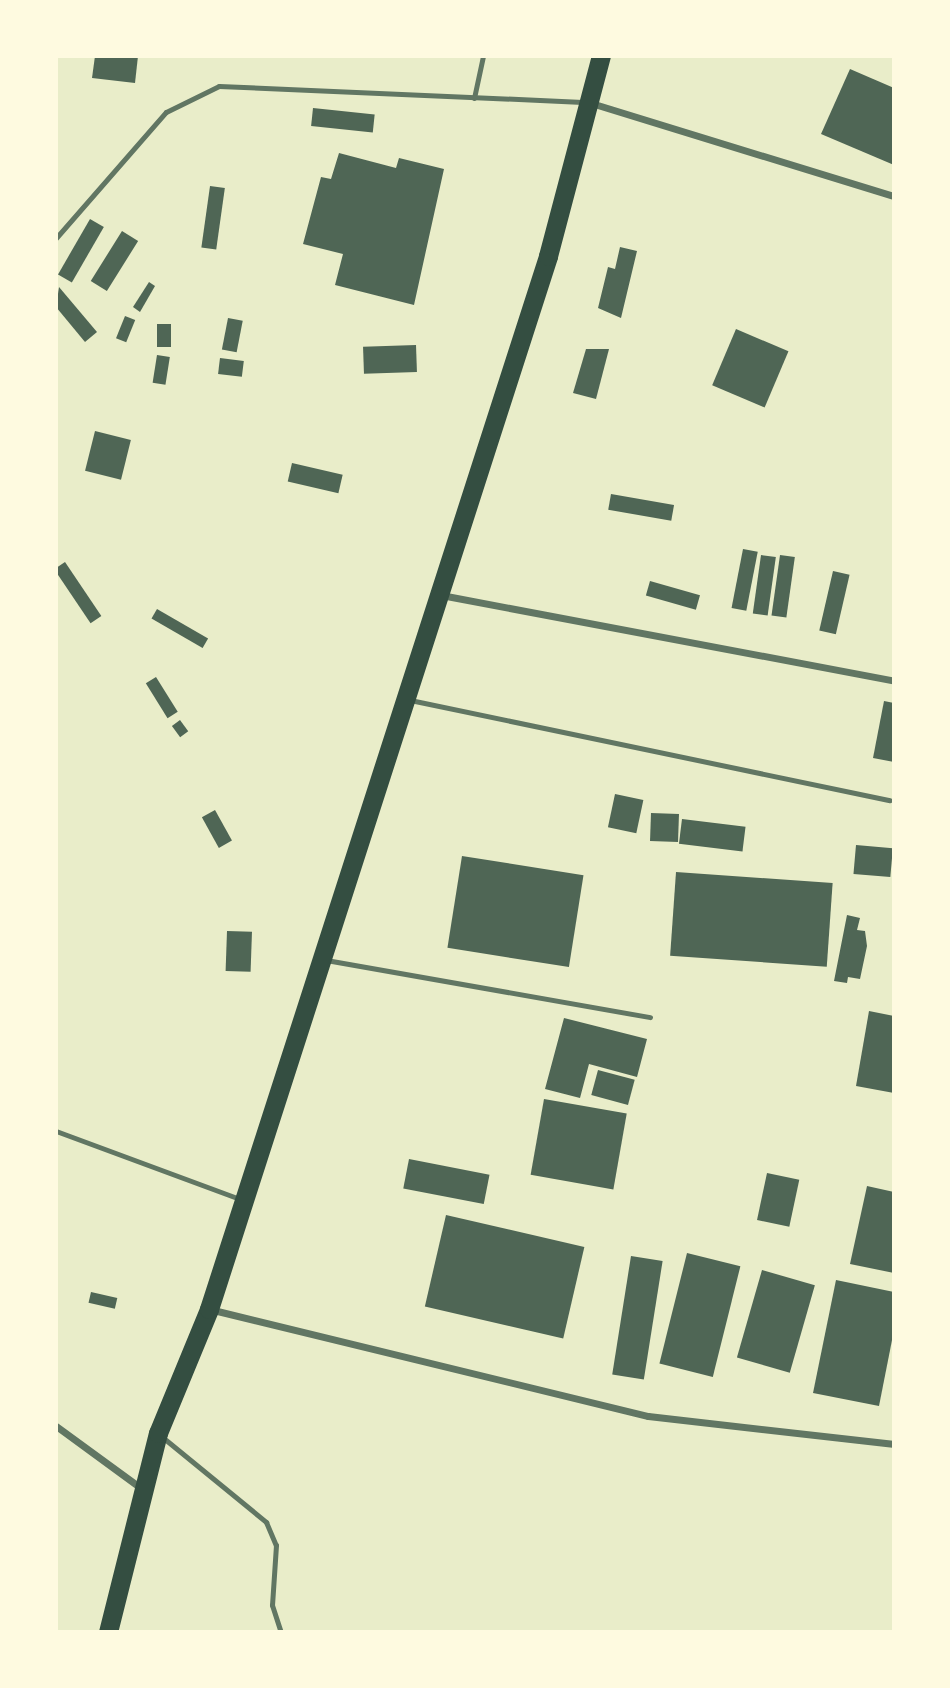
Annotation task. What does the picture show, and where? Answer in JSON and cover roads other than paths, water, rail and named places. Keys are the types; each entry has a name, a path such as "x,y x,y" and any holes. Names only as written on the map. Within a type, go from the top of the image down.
{"highway":[{"path":"108,1632 148,1493 158,1433 209,1309 322,959 439,594 591,103 601,56"}],"street":[{"path":"591,103 894,196"},
{"path":"439,594 894,681"},
{"path":"209,1309 648,1416 894,1444"},
{"path":"56,1426 148,1493"}],"lane":[{"path":"474,98 482,56"},
{"path":"56,238 166,112 219,86 591,103"},
{"path":"405,699 890,800"},
{"path":"322,959 650,1017"},
{"path":"56,1131 244,1200"},
{"path":"158,1433 266,1522 275,1545 272,1605 281,1632"}]}
